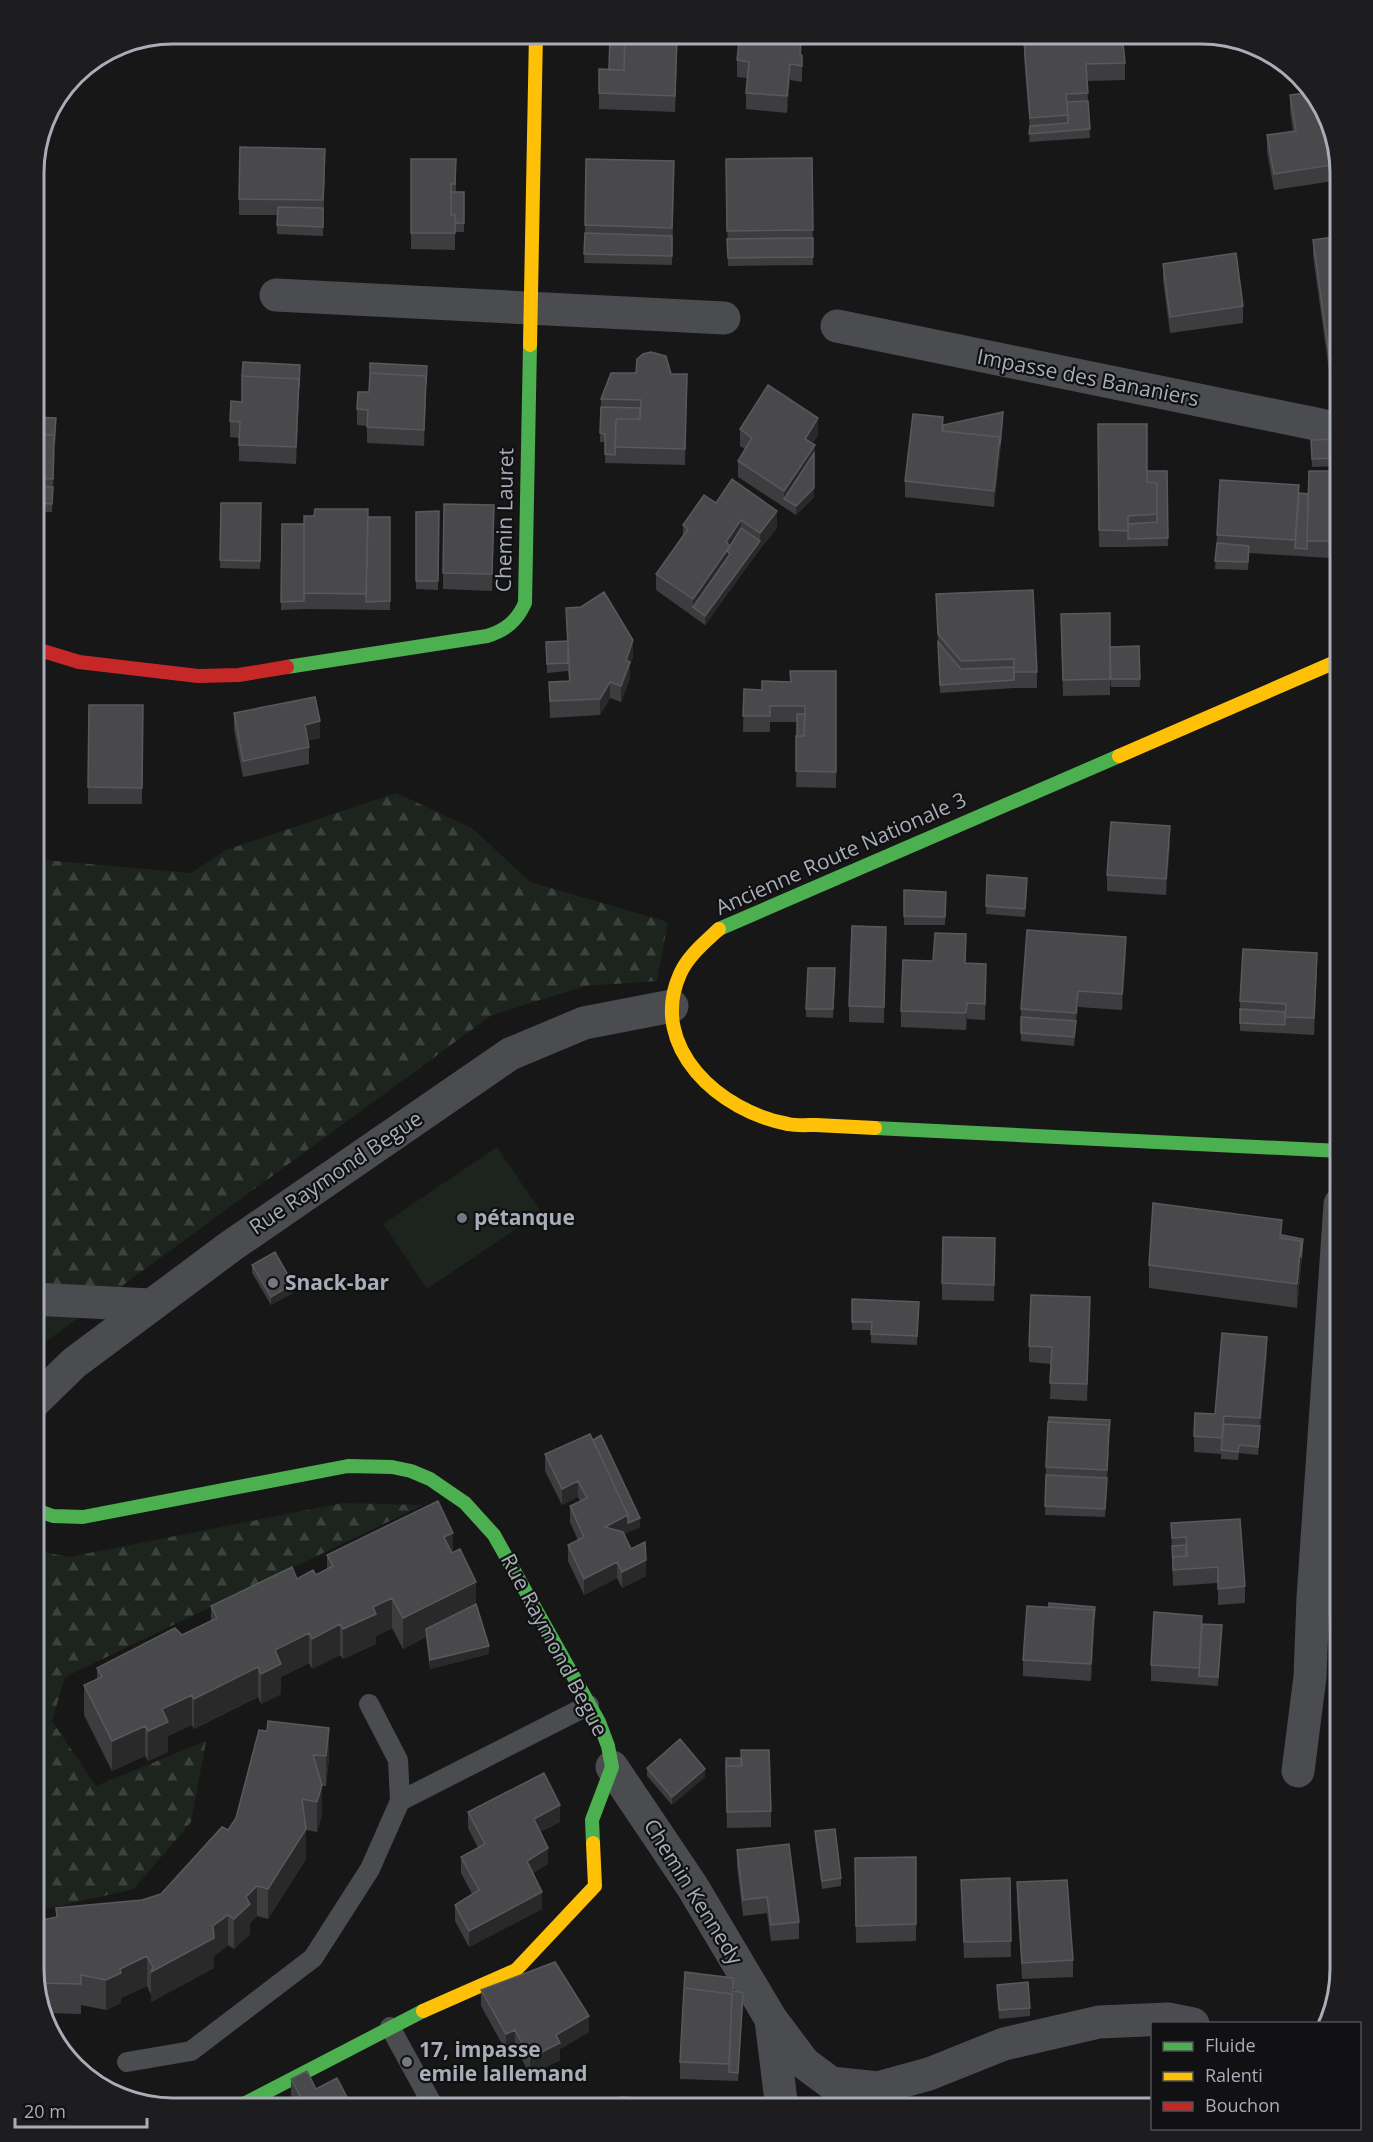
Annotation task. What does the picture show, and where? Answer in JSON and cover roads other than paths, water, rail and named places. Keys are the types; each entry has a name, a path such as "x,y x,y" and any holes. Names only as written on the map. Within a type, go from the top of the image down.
{"street":[{"name":"Chemin Lauret","path":"44,651 79,662 198,676 239,675 501,632 512,625 520,615 525,603 536,44"},
{"path":"276,295 724,318"},
{"name":"Impasse des Bananiers","path":"837,326 1330,427"},
{"name":"Ancienne Route Nationale 3","path":"1330,664 719,929 697,950 680,975 672,1006 675,1036 690,1067 717,1093 747,1109 788,1124 1330,1151"},
{"name":"Rue Raymond Begue","path":"44,1392 74,1363 231,1246 510,1054 584,1023 672,1006"},
{"path":"44,1300 150,1305"},
{"path":"1298,1771 1310,1677 1330,1352"},
{"name":"Rue Raymond Begue","path":"44,1513 53,1516 83,1517 348,1466 392,1467 411,1471 430,1479 465,1503 494,1535 589,1705 608,1746 612,1767"},
{"path":"255,2098 390,2027 516,1970 595,1886 592,1820 612,1767"},
{"name":"Chemin Kennedy","path":"612,1767 692,1886 771,2019 804,2063 831,2083 878,2088 928,2074 1004,2044 1099,2022 1168,2019 1183,2022"},
{"name":"Chemin Kennedy","path":"771,2019 781,2098"}],"lane":[{"path":"127,2062 191,2051 313,1958 370,1869 400,1802 398,1760 369,1704"},
{"path":"400,1802 589,1705"},
{"path":"390,2027 429,2098"}],"place":[{"name":"pétanque","path":"462,1218"},
{"name":"Snack-bar","path":"273,1283"},
{"name":"17, impasse emile lallemand","path":"407,2062"}]}
